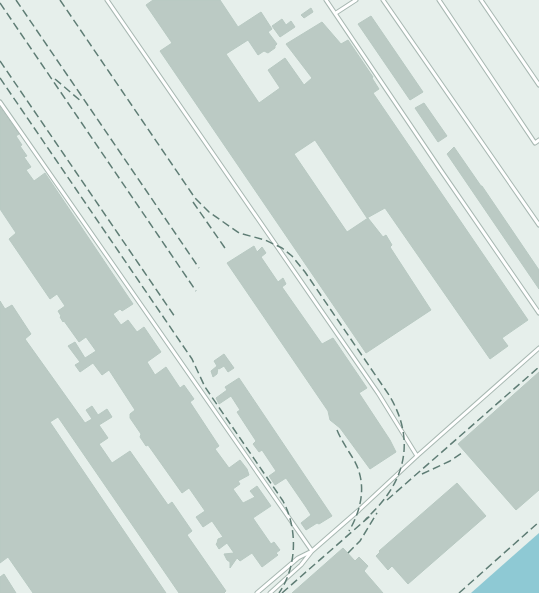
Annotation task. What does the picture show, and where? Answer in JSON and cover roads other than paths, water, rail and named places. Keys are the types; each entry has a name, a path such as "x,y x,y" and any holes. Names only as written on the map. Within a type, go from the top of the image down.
{"lane":[{"path":"107,0 378,393 417,456"},
{"path":"326,0 437,166 539,313"},
{"path":"336,13 356,0"},
{"path":"383,0 539,225"},
{"path":"439,0 535,143 539,140"},
{"path":"481,0 539,84"},
{"path":"0,102 312,551"},
{"path":"270,593 301,565 312,551 539,348"},
{"path":"257,593 298,558 312,551"}],"water":[{"path":"539,533 539,593 471,593"}],"railway":[{"path":"16,0 199,268"},
{"path":"60,0 195,198 209,212 239,233 265,240 282,248 292,256 305,272 389,395 396,407 403,432 403,457 400,470 388,494 365,520"},
{"path":"0,3 196,291"},
{"path":"0,61 175,317"},
{"path":"0,78 192,359 205,387 283,501 291,524 293,548 289,572 279,593"},
{"path":"55,79 82,102"},
{"path":"193,202 227,251"},
{"path":"387,500 539,367"},
{"path":"337,430 354,460 361,478 362,487 360,505 349,531"},
{"path":"422,474 450,461 462,453"},
{"path":"348,553 360,541 377,513"},
{"path":"282,593 370,516"},
{"path":"459,593 539,522"}]}
